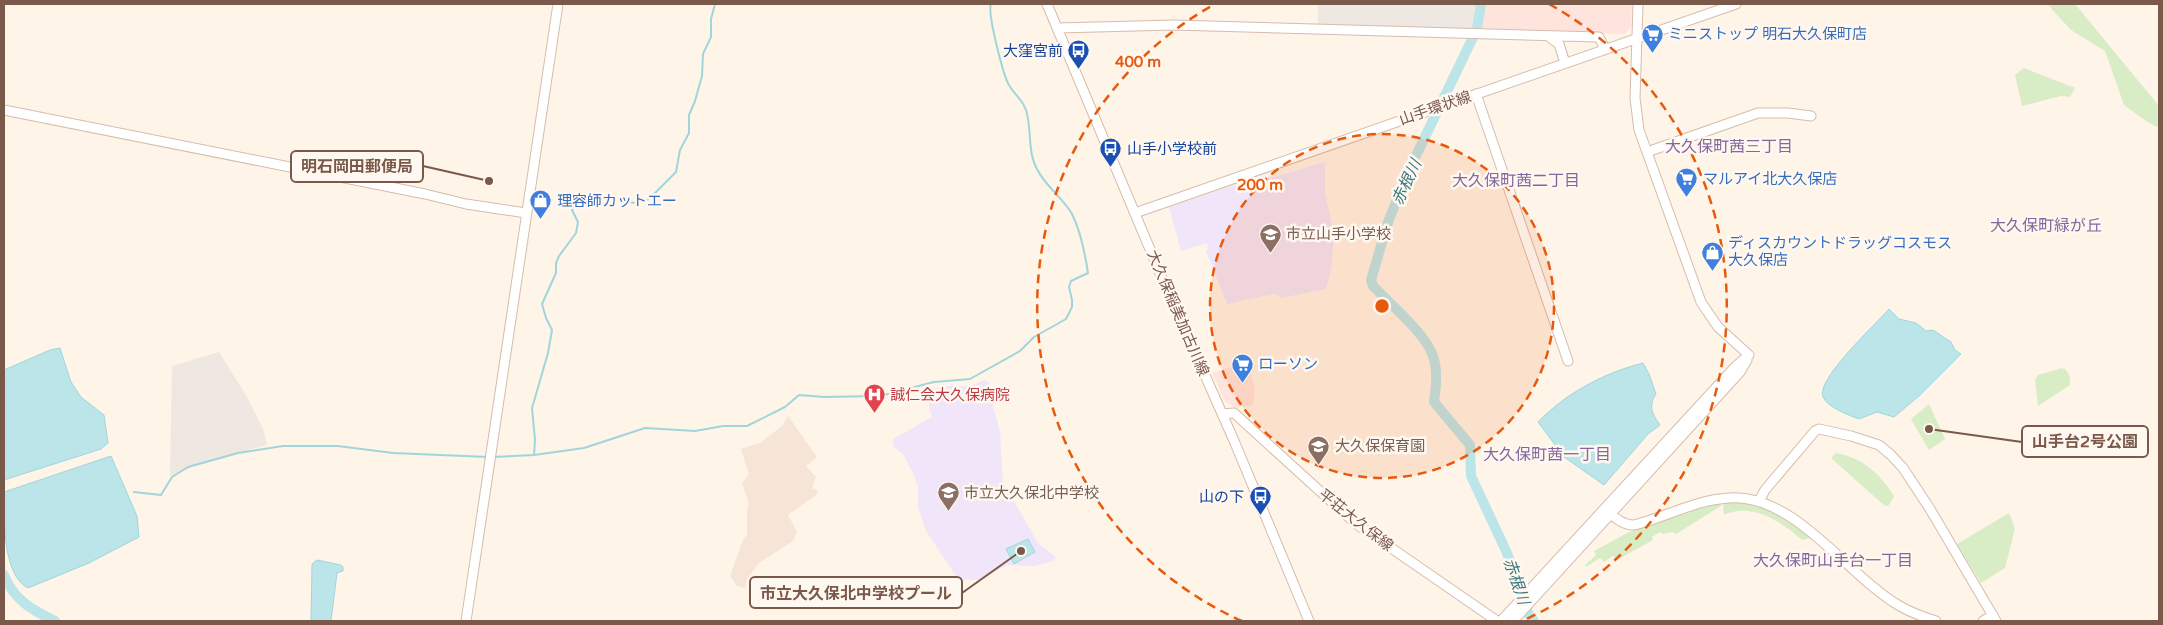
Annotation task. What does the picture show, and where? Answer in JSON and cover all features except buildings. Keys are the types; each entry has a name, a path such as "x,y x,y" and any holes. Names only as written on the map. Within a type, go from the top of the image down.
{"street":[{"path":"466,621 558,4"},
{"name":"大久保稲美加古川線","path":"1047,4 1309,621"},
{"path":"1501,621 1608,512 1740,372 1749,355 1718,327 1701,302 1639,130 1634,98 1638,4"},
{"name":"山手環状線","path":"1135,213 1736,4"},
{"path":"1058,28 1174,25 1598,37 1605,49"},
{"path":"1548,36 1559,44 1565,63"},
{"path":"1476,94 1568,361"},
{"path":"4,110 426,194 466,204 526,213"},
{"path":"1647,152 1758,114 1788,113 1811,116"},
{"name":"平荘大久保線","path":"1222,414 1234,413 1355,523 1497,621"},
{"path":"1759,501 1765,490 1815,432 1820,429 1879,445 1903,468 1995,618 1983,621"},
{"path":"1608,512 1627,525 1634,525 1715,499 1743,498 1759,501 1793,517 1897,605 1936,621"},
{"path":"1513,621 1608,512"}],"shaded area":[{"path":"1318,4 1477,4 1477,29 1318,24"},
{"path":"1483,4 1632,4 1631,26 1625,34 1479,28 1482,21"},
{"path":"1325,162 1325,193 1334,234 1332,264 1326,289 1280,298 1276,294 1268,295 1227,304 1206,251 1208,250 1207,243 1181,251 1169,207 1262,176 1270,178"},
{"path":"219,352 247,397 263,429 267,445 202,463 170,476 172,366"},
{"path":"1243,363 1245,367 1249,368 1255,389 1253,405 1235,408 1225,401 1212,373"},
{"path":"984,380 989,382 1000,432 1003,482 1038,543 1056,557 1054,561 1033,566 1008,565 979,580 958,579 926,531 918,507 918,487 913,473 903,454 894,447 893,439 932,417 926,394 929,390 946,386 972,386"},
{"path":"788,416 817,457 806,466 816,477 812,489 818,490 816,495 788,515 797,532 793,541 759,563 747,579 745,588 737,586 730,576 743,540 747,535 747,510 749,504 742,483 749,474 741,449 760,443 782,426"}],"green space":[{"path":"2047,4 2075,4 2159,106 2159,128 2124,105 2105,51 2071,30"},
{"path":"2024,68 2075,88 2070,97 2061,96 2022,106 2015,75"},
{"path":"2062,368 2065,369 2070,377 2070,385 2038,406 2035,380 2038,375"},
{"path":"1929,404 1945,439 1929,450 1911,419"},
{"path":"1836,453 1854,458 1877,474 1894,496 1889,505 1885,506 1831,458"},
{"path":"1720,502 1721,506 1676,534 1672,532 1663,534 1660,532 1652,537 1653,540 1617,560 1613,556 1604,562 1600,558 1586,567 1585,565 1596,555 1594,551 1631,531 1687,511 1688,513 1705,505"},
{"path":"1723,502 1749,505 1770,511 1790,522 1811,538 1802,540 1776,521 1756,512 1745,511 1724,515"},
{"path":"2009,513 2015,529 2005,568 1981,583 1957,544"}],"water":[{"path":"1889,309 1899,319 1916,323 1926,331 1933,330 1951,342 1955,350 1961,354 1920,395 1894,417 1877,412 1859,419 1829,405 1823,397 1823,389 1837,365"},
{"path":"60,348 71,382 81,397 104,415 108,443 101,449 4,480 4,370 50,350"},
{"path":"1643,363 1656,394 1652,402 1652,410 1660,425 1648,434 1604,485 1564,457 1538,422 1561,402 1586,385 1614,372"},
{"path":"111,456 137,516 139,537 89,563 28,588 13,571 9,559 6,544 4,492"},
{"path":"1028,539 1035,552 1014,564 1006,549"},
{"path":"317,560 343,567 343,571 337,573 331,621 311,621 312,564"}],"waterway":[{"path":"534,455 535,440 532,408 548,353 552,330 542,304 556,273 556,263 559,256 576,233 578,222 572,210 577,203 601,198 615,198 634,203 649,199 676,172 680,150 689,133 689,115 702,76 703,54 711,37 711,19 715,4"},
{"path":"493,457 534,455 584,448 645,428 695,431 723,426 747,426 785,407 799,395 824,397 880,396 934,382 970,379 1020,351 1034,337 1066,319 1072,307 1069,287 1071,281 1088,273 1082,243 1072,214 1040,175 1034,162 1028,117 1022,103 1006,79 993,31 991,4"},
{"name":"赤根川","path":"1481,4 1477,29 1410,168 1388,222 1371,280 1373,286 1406,319 1429,347 1436,367 1434,402 1470,445 1471,476 1507,553 1529,615 1534,621"},
{"path":"134,492 161,495 172,477 188,467 238,453 283,446 338,446 393,453 488,457"},
{"path":"4,575 18,598 39,613 55,621"}],"place":[{"name":"ミニストップ 明石大久保町店","path":"1652,53"},
{"name":"大窪宮前","path":"1079,70"},
{"name":"山手小学校前","path":"1111,168"},
{"name":"明石岡田郵便局","path":"489,181"},
{"name":"マルアイ北大久保店","path":"1687,198"},
{"name":"理容師カットエー","path":"541,220"},
{"name":"市立山手小学校","path":"1270,253"},
{"name":"ディスカウントドラッグコスモス 大久保店","path":"1712,271"},
{"name":"ローソン","path":"1242,383"},
{"name":"誠仁会大久保病院","path":"874,414"},
{"name":"山手台2号公園","path":"1929,429"},
{"name":"大久保保育園","path":"1319,465"},
{"name":"市立大久保北中学校","path":"948,512"},
{"name":"山の下","path":"1260,516"},
{"name":"市立大久保北中学校プール","path":"1021,551"}],"district":[{"name":"大久保町茜三丁目","path":"1729,146"},
{"name":"大久保町茜二丁目","path":"1516,180"},
{"name":"大久保町緑が丘","path":"2046,225"},
{"name":"大久保町茜一丁目","path":"1547,454"},
{"name":"大久保町山手台一丁目","path":"1833,560"}]}
